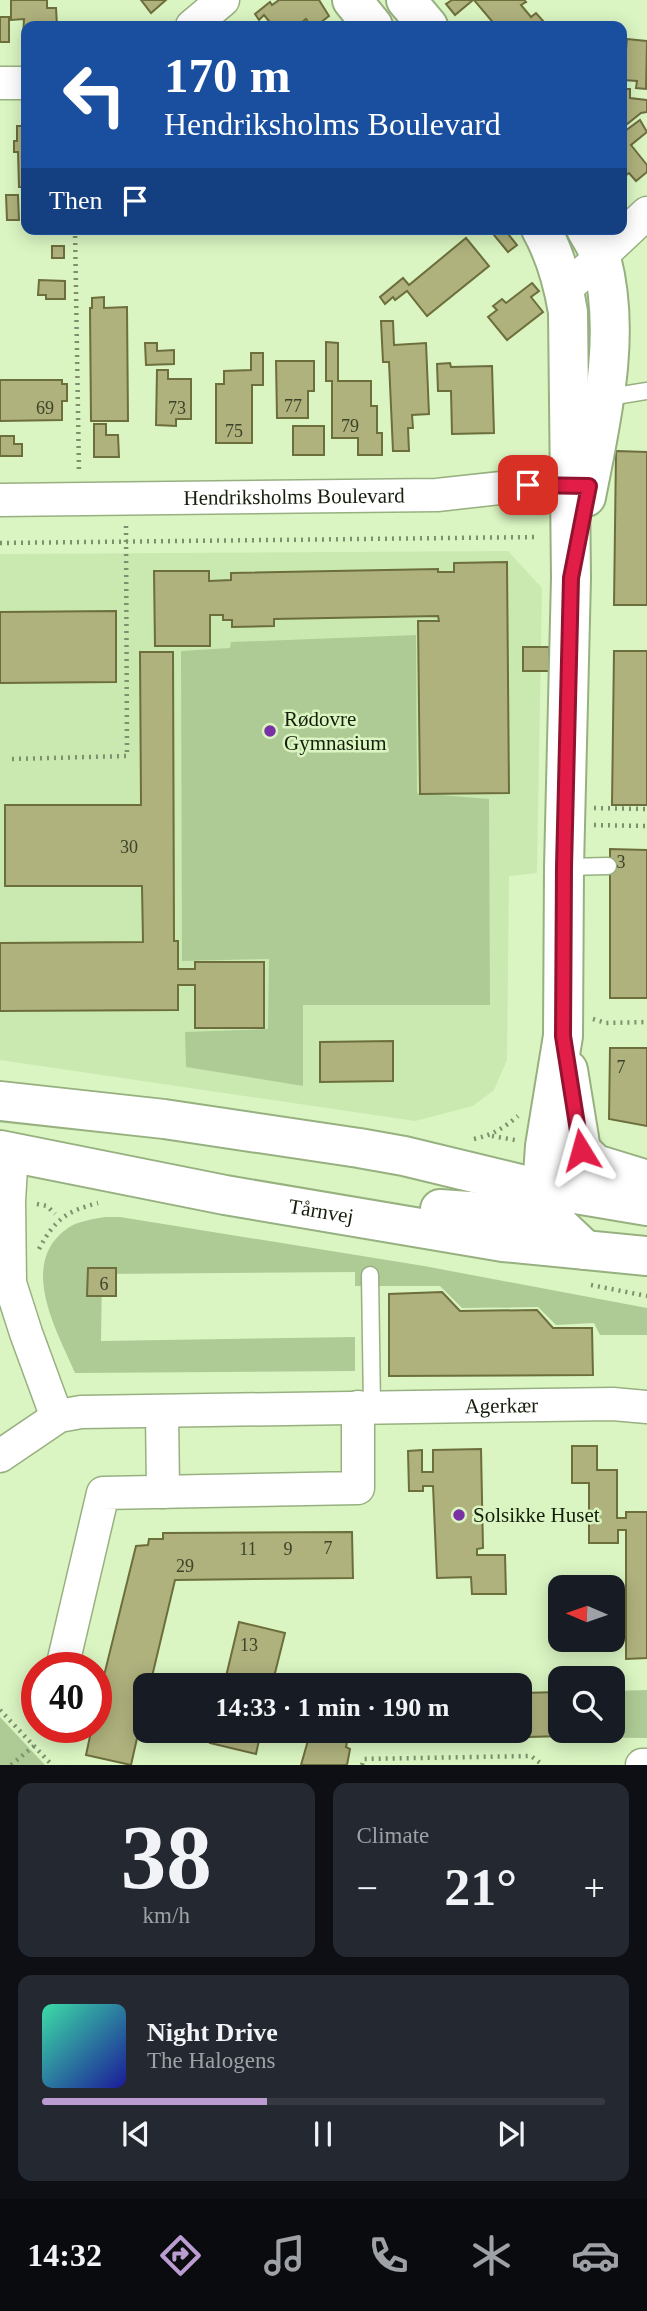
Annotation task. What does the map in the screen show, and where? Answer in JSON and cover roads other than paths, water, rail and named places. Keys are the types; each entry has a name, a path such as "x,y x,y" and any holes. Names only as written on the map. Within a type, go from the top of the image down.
{"street":[{"path":"197,21 223,0"},
{"path":"352,0 369,21"},
{"path":"406,0 424,21"},
{"path":"0,83 21,83"},
{"path":"627,224 647,214"},
{"path":"544,235 554,252 565,290 587,396"},
{"path":"565,290 593,242"},
{"path":"571,578 587,396 609,341 608,295 593,242"},
{"name":"Hendriksholms Boulevard","path":"0,500 436,495 528,485 579,486"},
{"path":"579,486 570,537 563,1036 545,1146 552,1198 585,1250"},
{"path":"563,1036 581,1150 595,1164 647,1180"},
{"path":"59,1416 30,1345 10,1283 6,1151 9,1102 164,1119 359,1148 404,1156 552,1198 647,1206"},
{"path":"225,1195 528,1215 552,1198 581,1150"},
{"name":"Tårnvej","path":"6,1151 225,1195 503,1242 647,1256"},
{"name":"Agerkær","path":"0,1455 59,1416 81,1412 613,1404 647,1407"},
{"path":"66,1652 103,1493 358,1488 365,1407"},
{"path":"162,1411 163,1492"}],"lane":[{"path":"587,396 647,391"},
{"path":"564,867 608,866"},
{"path":"365,1407 370,1275"}],"place":[{"name":"Rødovre Gymnasium","path":"270,731"},
{"name":"Solsikke Huset","path":"459,1515"}]}
